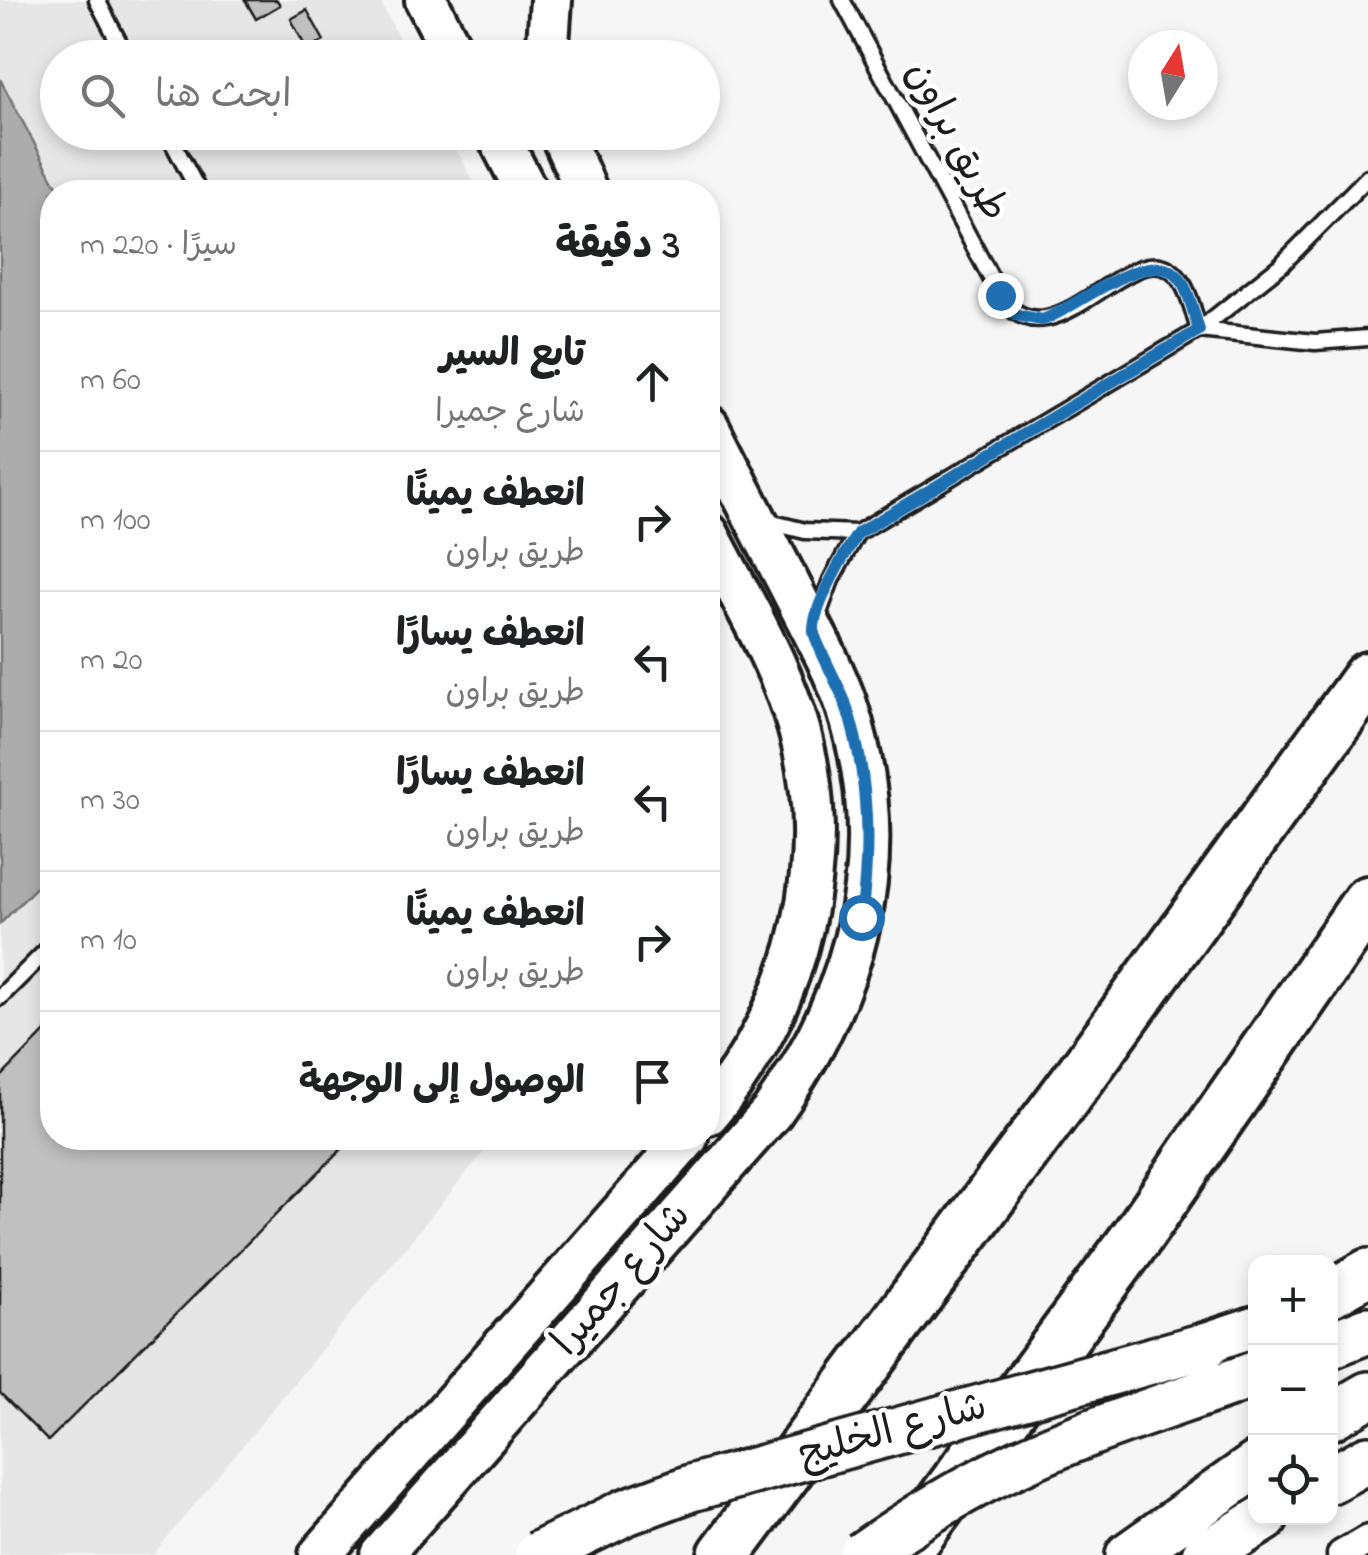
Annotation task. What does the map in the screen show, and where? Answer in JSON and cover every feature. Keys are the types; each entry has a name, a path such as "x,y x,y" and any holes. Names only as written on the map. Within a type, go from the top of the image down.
{"highway":[{"path":"724,1555 1081,1075 1368,678"},
{"path":"904,1555 1136,1238 1368,902"}],"main road":[{"path":"1338,1289 1368,1272"},
{"path":"1346,1328 1368,1287"},
{"name":"شارع الخليج","path":"538,1555 626,1512 691,1488 1248,1332"},
{"name":"شارع الخليج","path":"862,1555 952,1497 1005,1469 1078,1438 1248,1377"},
{"path":"1338,1412 1368,1395"},
{"path":"1338,1476 1368,1459"},
{"path":"1129,1555 1248,1471"},
{"path":"1204,1555 1253,1525"}],"street":[{"path":"426,0 447,40"},
{"path":"548,40 551,0"},
{"path":"505,150 521,180"},
{"path":"568,150 582,180"},
{"name":"شارع جميرا","path":"381,1555 772,1112 819,1039 851,959 866,874 868,831 857,745 846,703 814,632 720,450"},
{"path":"720,557 762,638 795,716 807,770 813,840 804,924 788,977 760,1040 720,1099"},
{"name":"شارع جميرا","path":"320,1555 676,1150"}],"lane":[{"path":"97,0 118,40"},
{"name":"طريق براون","path":"842,0 1000,295 1016,315 1042,320 1055,316 1133,272 1153,266 1164,267 1180,280 1199,330"},
{"path":"176,150 192,180"},
{"path":"814,632 830,580 858,533 1199,330 1282,265 1368,176"},
{"path":"1199,330 1315,342 1368,338"},
{"path":"754,518 805,531 858,533"},
{"path":"0,998 40,957"}],"shaded area":[{"path":"0,0 379,0 400,40 40,40 40,150 457,150 473,180 54,180 0,79"},
{"path":"0,79 54,180 40,180 40,883 0,924"},
{"path":"40,883 40,1150 485,1150 153,1555 0,1555 0,924"}],"building":[{"path":"245,0 277,0 280,5 256,19"},
{"path":"307,10 323,40 302,40 291,19"},
{"path":"40,1037 40,1150 341,1150 48,1441 0,1393 0,1078"}],"route":[{"path":"861,917 868,831 865,788 846,703 814,632 820,606 843,556 858,533 1199,330 1180,280 1164,267 1143,267 1042,320 1016,315 1000,295"}]}
